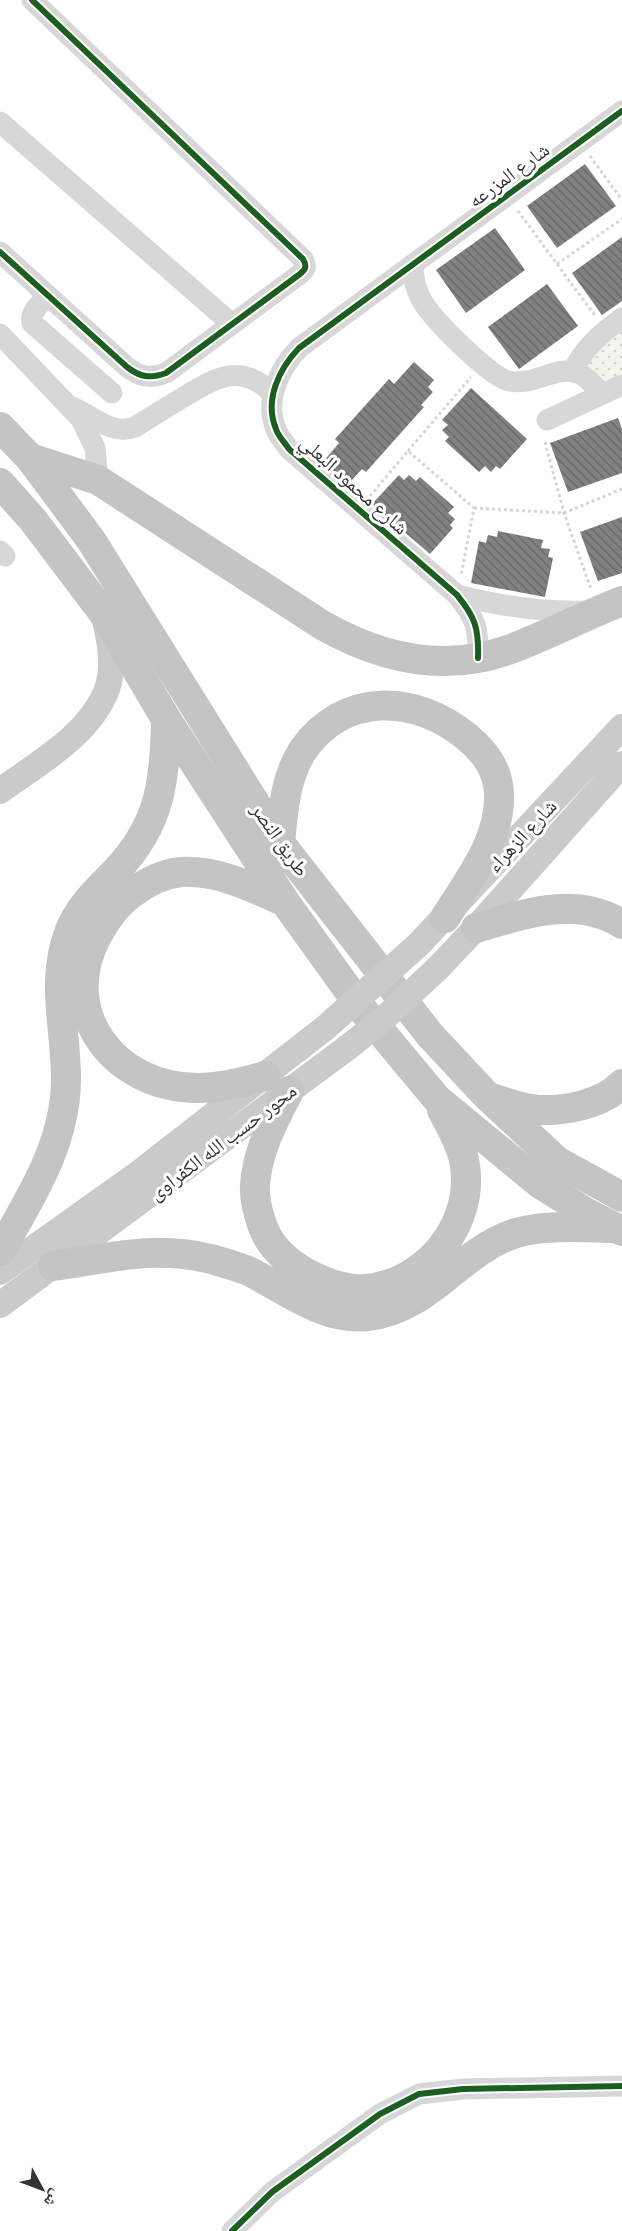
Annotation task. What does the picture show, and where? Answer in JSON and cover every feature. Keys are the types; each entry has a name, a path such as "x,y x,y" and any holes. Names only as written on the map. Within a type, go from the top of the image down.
{"highway":[{"name":"طريق النصر","path":"0,427 30,458 62,498 119,582 280,843 430,1035 487,1096 557,1161 622,1197"},
{"path":"30,458 98,480 351,641 381,652 413,659 446,661 478,658 507,650 604,604"},
{"name":"طريق النصر","path":"0,483 33,520 104,614 166,719 285,902 362,1009 437,1099 539,1183 585,1212 620,1230"},
{"path":"280,843 290,777 302,752 318,732 341,715 364,707 390,705 413,708 436,717 460,731 482,749 495,770 499,794 497,818 491,840 445,918"},
{"path":"0,1251 45,1169 59,1130 66,1081 59,968 64,946 70,928 85,904 144,836 155,813 163,781 166,719"},
{"path":"285,902 241,882 210,874 179,872 148,881 124,899 105,919 86,961 83,981 84,1001 89,1020 98,1038 110,1054 136,1072 165,1084 197,1088 277,1083 274,1120 261,1152 255,1186 259,1215 271,1242 292,1263 312,1276 335,1286 364,1289 392,1284 416,1271 437,1253 453,1230 460,1217 466,1189 464,1160 437,1099"},
{"path":"476,928 554,908 591,911 608,915 622,924"},
{"path":"487,1096 538,1110 566,1108 594,1101 622,1084"},
{"path":"54,1266 150,1251 177,1253 211,1259 246,1270 313,1306 341,1314 366,1316 389,1312 408,1305 482,1249 514,1233 569,1228 620,1230"}],"main road":[{"path":"0,791 62,745 96,710 107,689 111,669 111,647 104,614"},
{"name":"شارع الزهراء","path":"419,944 622,727"},
{"name":"شارع الزهراء","path":"437,969 622,764"},
{"name":"محور حسب الله الكفراوى","path":"0,1305 54,1266 277,1083 325,1028 419,944"},
{"name":"محور حسب الله الكفراوى","path":"0,1272 139,1173 277,1083 347,1048 381,1021 437,969"}],"street":[{"path":"2,258 135,374 145,377 156,377 166,373 304,270 306,264 32,0"},
{"name":"شارع المزرعه","path":"413,264 622,111"},
{"path":"0,122 231,324"},
{"path":"413,264 415,283 423,303 482,364 501,378 519,382 555,372 572,372 588,380 601,394"},
{"name":"شارع محمود البعلي","path":"413,264 299,348 287,361 278,377 273,394 272,412 276,430 289,449 457,595 471,612 479,634 478,658"},
{"path":"48,296 31,315 32,323 112,393"},
{"path":"572,372 586,348 614,324"},
{"path":"0,334 70,406 88,430 95,448 98,480"},
{"path":"70,406 86,413 106,427 122,430 135,427 218,378 242,375 264,385 273,394"},
{"path":"547,420 622,385"},
{"name":"شارع محمود البعلي","path":"457,595 495,605 528,610 562,612 604,604"},
{"path":"232,2231 272,2192 380,2114 419,2094 464,2089 622,2085"}],"path":[{"path":"580,142 622,200"},
{"path":"507,196 557,264 614,324"},
{"path":"557,264 622,219"},
{"path":"358,510 482,364"},
{"path":"545,442 564,513 604,604"},
{"path":"408,451 474,508 564,513 622,489"},
{"path":"457,595 474,508"}],"shaded area":[{"path":"622,327 622,378 606,385 582,369"}],"building":[{"path":"585,164 616,206 557,248 527,206"},
{"path":"495,228 525,270 466,313 436,270"},
{"path":"622,237 622,301 602,315 572,273"},
{"path":"547,284 578,326 519,369 488,327"},
{"path":"414,362 434,380 428,387 433,392 421,405 424,407 366,472 362,469 351,481 346,477 344,480 323,462 339,443 335,439 389,379 394,384"},
{"path":"471,388 527,439 500,469 496,466 491,472 485,466 479,472 445,441 449,437 442,430 448,425 442,420"},
{"path":"618,418 622,429 622,473 568,492 550,443"},
{"path":"399,475 404,480 409,475 416,481 420,477 454,507 448,513 455,519 450,525 453,528 430,554 372,504"},
{"path":"622,517 622,573 598,581 580,532"},
{"path":"498,531 543,540 541,548 550,549 548,557 553,558 545,597 471,583 479,541 486,543 488,535 497,537"}],"cycle path":[{"path":"0,252 127,367 141,375 150,376 166,373 304,271 305,267 303,259 32,0"},
{"path":"478,658 475,624 457,595 289,449 277,432 273,418 273,396 285,365 299,348 622,111"},
{"path":"232,2231 272,2192 380,2114 419,2094 463,2089 622,2086"}]}
